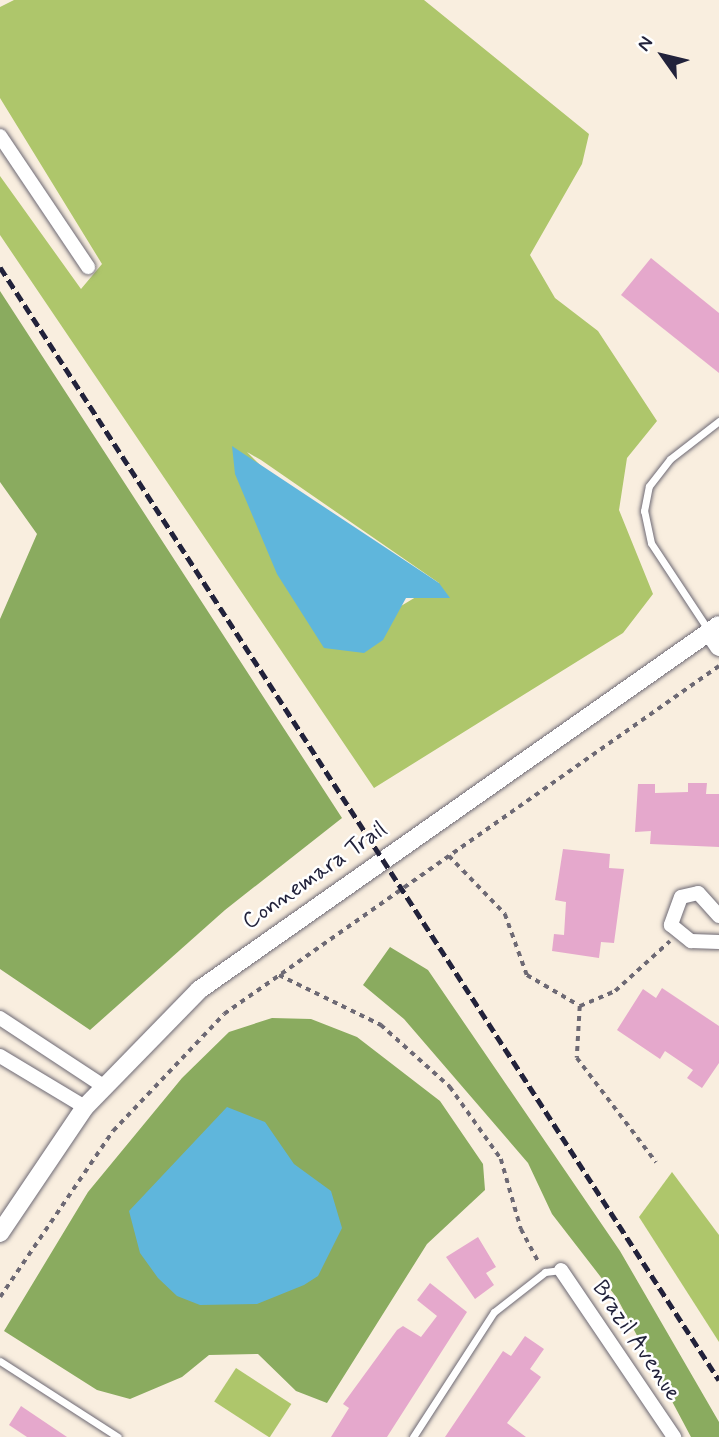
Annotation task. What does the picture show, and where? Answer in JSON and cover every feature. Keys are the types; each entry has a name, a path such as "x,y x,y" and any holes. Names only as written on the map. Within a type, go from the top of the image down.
{"street":[{"path":"0,136 88,267"},
{"name":"Connemara Trail","path":"0,1233 85,1107 199,990 251,950 716,635"},
{"path":"719,916 698,893 681,897 671,925 677,936 719,942"},
{"path":"0,1018 103,1086"},
{"path":"0,1056 85,1107"},
{"name":"Brazil Avenue","path":"561,1270 674,1437"}],"lane":[{"path":"716,635 652,543 644,511 649,486 670,459 719,421"},
{"path":"413,1437 494,1312 545,1272 561,1270"},
{"path":"0,1361 118,1437"}],"path":[{"path":"0,1297 147,1090 224,1014 719,666"},
{"path":"449,856 505,914 527,975 580,1006"},
{"path":"580,1006 615,991 677,936"},
{"path":"279,975 381,1025 450,1087 501,1159 521,1230 545,1272"},
{"path":"580,1006 577,1058 656,1162"}],"green space":[{"path":"14,0 424,0 589,134 582,164 530,255 555,298 598,331 657,421 627,458 619,510 653,594 623,633 374,788 0,235 0,176 81,289 102,264 0,98 0,7","holes":["247,452 439,583 401,606"]},
{"path":"0,291 342,818 225,910 90,1030 0,969 0,619 37,534 0,482"},
{"path":"390,947 428,970 620,1251 719,1422 719,1437 691,1437 617,1298 552,1214 528,1163 404,1019 363,985"},
{"path":"272,1018 311,1019 357,1037 440,1101 483,1164 485,1190 427,1244 327,1403 296,1391 258,1354 209,1355 182,1377 130,1399 97,1390 4,1331 88,1192 182,1078 229,1032"},
{"path":"672,1172 719,1235 719,1342 639,1217"},
{"path":"236,1368 291,1404 269,1437 214,1402"}],"water":[{"path":"232,446 439,583 450,598 406,598 383,640 364,653 324,648 277,574 235,474"},
{"path":"227,1107 265,1122 294,1164 331,1191 342,1228 318,1276 304,1285 257,1304 200,1305 177,1296 158,1278 140,1253 129,1211"}],"building":[{"path":"651,258 719,313 719,373 621,295"},
{"path":"688,783 707,783 706,794 719,794 719,847 650,844 651,831 635,832 638,784 655,784 655,793 688,792"},
{"path":"563,849 610,854 609,868 624,869 614,943 601,942 599,958 552,951 554,934 564,935 566,902 555,900"},
{"path":"662,988 719,1026 719,1063 702,1088 687,1078 693,1070 665,1051 660,1059 617,1030 643,989 656,998"},
{"path":"478,1237 496,1267 486,1273 494,1285 475,1299 446,1257"},
{"path":"430,1283 467,1312 387,1437 331,1437 349,1408 343,1404 397,1330 403,1326 421,1337 437,1316 417,1300"},
{"path":"525,1336 544,1349 530,1369 541,1377 507,1423 526,1437 445,1437 503,1351 511,1356"},
{"path":"21,1406 67,1437 27,1437 9,1425"}],"railway":[{"path":"0,267 719,1380"}]}
